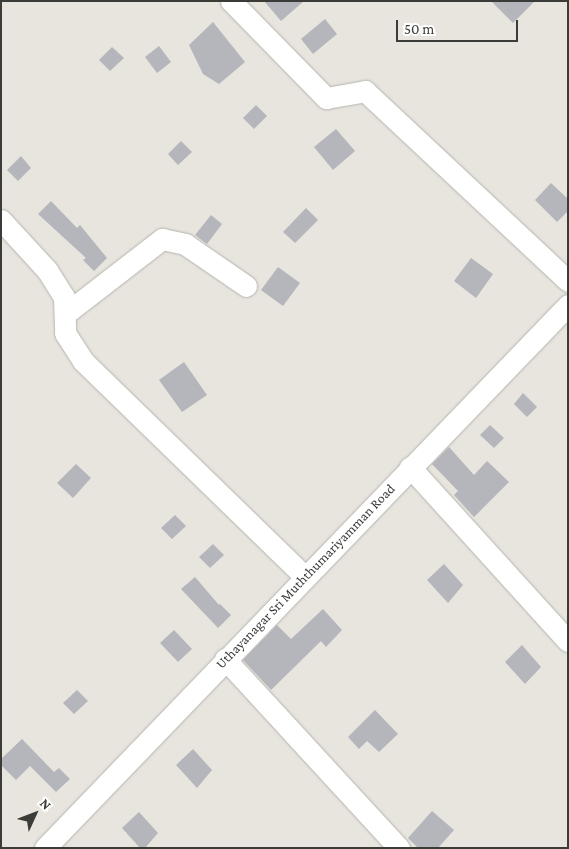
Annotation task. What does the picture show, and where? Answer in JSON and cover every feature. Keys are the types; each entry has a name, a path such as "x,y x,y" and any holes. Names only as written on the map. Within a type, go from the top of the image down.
{"street":[{"path":"231,1 326,98 365,91 568,281"},
{"path":"1,220 47,270 64,297 65,333 84,361 304,576"},
{"path":"64,314 162,239 185,244 246,286"},
{"name":"Uthayanagar Sri Muththumariyamman Road","path":"44,848 304,576 568,305"},
{"path":"410,467 568,641"},
{"path":"225,659 399,848"}],"building":[{"path":"264,1 304,1 281,21"},
{"path":"491,1 535,1 513,23"},
{"path":"325,19 337,34 313,54 301,39"},
{"path":"213,22 245,62 219,84 203,74 189,45"},
{"path":"159,46 171,62 157,73 145,57"},
{"path":"112,47 124,58 110,71 99,60"},
{"path":"256,105 267,116 254,129 243,118"},
{"path":"336,129 355,151 333,170 314,147"},
{"path":"181,141 192,152 178,165 168,154"},
{"path":"21,156 31,168 18,181 7,170"},
{"path":"551,183 568,199 568,211 557,222 535,200"},
{"path":"51,201 77,228 80,225 107,258 94,271 83,260 86,258 38,214"},
{"path":"306,208 318,220 295,243 283,232"},
{"path":"211,215 222,224 207,244 195,235"},
{"path":"471,258 493,274 476,298 454,281"},
{"path":"278,267 300,283 283,306 261,290"},
{"path":"184,362 207,395 182,412 159,380"},
{"path":"523,393 537,407 527,417 514,404"},
{"path":"490,425 504,438 494,448 480,435"},
{"path":"449,447 474,475 487,461 509,482 474,517 454,495 458,491 432,464"},
{"path":"76,464 91,478 73,498 57,483"},
{"path":"175,515 186,526 172,539 161,528"},
{"path":"213,544 224,555 210,568 199,557"},
{"path":"444,564 463,585 448,603 427,580"},
{"path":"195,577 219,605 231,615 218,628 181,589"},
{"path":"323,609 342,630 326,647 321,641 271,690 243,660 277,625 291,639"},
{"path":"174,630 192,649 178,662 160,643"},
{"path":"522,645 541,667 525,684 505,662"},
{"path":"77,690 88,701 74,714 63,703"},
{"path":"375,710 398,734 379,752 367,741 359,749 348,737"},
{"path":"22,739 54,772 59,768 70,779 56,792 30,766 16,780 1,765 1,759"},
{"path":"193,749 212,770 197,788 176,765"},
{"path":"432,811 454,830 438,848 418,848 408,838"},
{"path":"139,812 158,833 145,848 140,848 122,828"}]}
